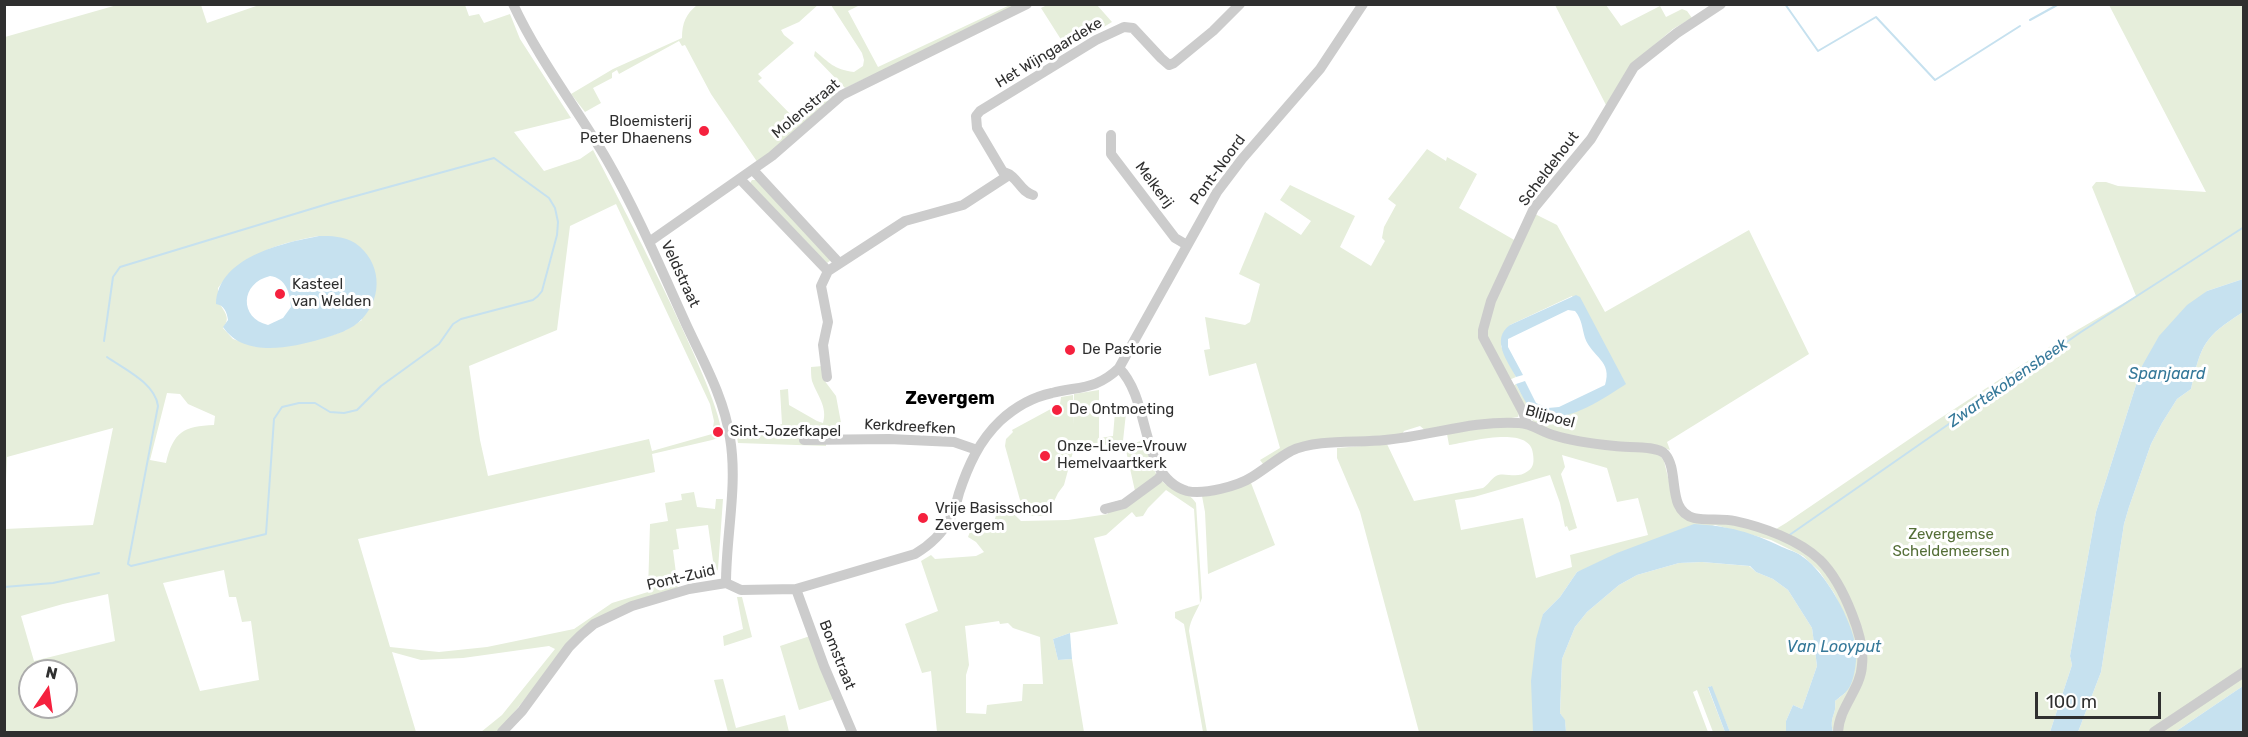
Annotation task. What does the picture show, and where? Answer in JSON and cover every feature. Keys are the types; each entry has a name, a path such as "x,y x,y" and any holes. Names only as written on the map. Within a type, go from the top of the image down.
{"street":[{"name":"Veldstraat","path":"513,4 551,75 607,161 649,242 720,395 729,430 733,466 726,583"},
{"name":"Molenstraat","path":"649,242 795,139 850,90 1027,4"},
{"name":"Het Wijngaardeke","path":"1033,195 1025,192 1012,174 1004,172 977,128 976,116 980,111 1096,40 1124,27 1133,28 1161,58 1169,64 1174,63 1213,31 1240,4"},
{"name":"Pont-Noord","path":"1119,368 1217,192 1242,159 1320,69 1363,4"},
{"name":"Scheldehout","path":"1527,424 1523,412 1483,337 1484,320 1491,301 1534,208 1591,139 1634,67 1677,33 1720,4"},
{"name":"Melkerij","path":"1111,135 1111,154 1175,238 1187,245"},
{"path":"753,170 839,262"},
{"path":"827,377 823,345 828,322 821,286 828,271 904,221 963,205 1006,177 1004,172"},
{"path":"740,179 828,271"},
{"path":"977,450 998,423 1024,404 1050,393 1092,386 1105,380 1119,368 1135,390 1147,428 1153,459 1162,474 1124,504 1105,509"},
{"name":"Blijpoel","path":"1162,474 1186,490 1211,491 1249,479 1299,447 1385,440 1493,422 1527,424 1556,436 1616,446 1656,449 1665,453 1669,461 1678,504 1683,513 1694,518 1734,520 1775,534 1800,546 1822,562 1846,598 1862,653 1860,678 1840,718 1838,732"},
{"name":"Kerkdreefken","path":"804,440 954,442 977,450"},
{"name":"Pont-Zuid","path":"502,732 522,711 569,647 594,624 632,606 689,589 726,583 741,590 796,589 915,554 936,539 951,518 968,468 977,450"},
{"name":"Bomstraat","path":"796,589 852,732"},
{"path":"2154,732 2244,672"}],"green space":[{"path":"262,4 465,5 469,16 479,14 484,23 510,14 520,39 571,118 514,132 544,171 580,159 593,150 668,297 708,387 719,419 721,437 652,454 655,472 358,539 390,647 439,652 487,647 574,629 612,603 648,592 650,524 668,521 665,503 682,500 681,494 694,492 697,507 715,509 716,499 723,499 718,569 715,575 708,525 676,529 679,549 673,550 678,589 614,610 542,678 498,732 481,732 502,715 555,649 549,646 463,658 421,660 392,652 416,732 5,732 5,529 93,525 113,428 7,457 5,502 5,37 117,5 201,5 207,23","holes":["616,204 710,404 714,421 712,434 652,451 649,439 488,476 469,366 557,330 570,226","319,236 362,320 330,336 257,347 233,339 223,328 227,318 218,297 218,288 228,276 250,258 263,252 290,242","167,393 180,394 188,404 215,416 214,425 195,427 181,433 172,444 166,463 150,460","224,570 229,597 236,597 242,622 251,621 259,680 200,691 163,583","108,594 115,641 42,659 78,659 78,719 18,719 18,659 33,659 21,616"]},
{"path":"819,4 799,22 781,30 794,43 758,74 762,78 758,81 797,121 831,89 837,94 758,163 711,94 685,45 682,46 679,41 619,74 617,70 612,73 612,78 593,88 601,103 585,112 571,94 613,69 682,38 685,19 697,5"},
{"path":"831,5 860,5 848,11 878,67 1010,5 1021,5 845,88 814,56 815,51 832,65 847,71 854,72 863,66 862,53"},
{"path":"1047,5 1097,5 1112,22 1067,49 1041,8"},
{"path":"1555,5 1606,5 1621,26 1660,6 1666,17 1682,9 1687,11 1692,18 1673,29 1633,63 1606,105"},
{"name":"Zevergemse Scheldemeersen","path":"2109,5 2243,5 2243,279 2207,291 2142,366 2096,512 2070,656 2072,665 2050,732 1833,732 1835,701 1845,693 1846,618 1834,593 1819,571 1803,556 1771,540 1715,525 1577,572 1560,597 1543,614 1533,732 1419,732 1360,512 1337,458 1337,448 1387,444 1414,501 1483,488 1499,475 1524,474 1533,464 1533,454 1530,445 1522,440 1498,437 1449,445 1447,434 1491,426 1520,426 1658,453 1664,461 1676,510 1776,529 2060,340 2136,296 2092,187 2096,182 2118,186 2206,192","holes":["1562,455 1607,468 1617,502 1638,498 1648,535 1570,555 1572,567 1536,578 1523,518 1461,530 1455,500 1474,497 1550,475 1560,503 1565,527 1567,526 1569,531 1577,528 1561,474 1565,467"]},
{"path":"1427,149 1446,161 1447,157 1477,174 1459,208 1516,241 1481,323 1519,413 1518,417 1426,431 1420,426 1404,431 1401,436 1318,443 1263,464 1260,460 1280,448 1256,363 1209,376 1204,350 1210,349 1205,317 1245,325 1250,322 1260,284 1239,274 1265,212 1301,235 1311,221 1280,200 1290,185 1355,216 1340,247 1371,266 1385,241 1382,238 1384,227 1396,205 1388,199"},
{"path":"752,180 757,180 831,260 827,263 750,183"},
{"path":"1535,214 1557,225 1605,312 1749,230 1809,354 1667,442 1670,450 1577,437 1544,428 1531,419 1513,386 1516,384 1527,402 1540,411 1553,415 1581,409 1625,384 1572,296 1510,325 1501,346 1516,377 1509,380 1485,331 1486,321"},
{"path":"2243,312 2243,686 2175,732 2078,732 2101,672 2124,524 2151,444 2177,399 2191,389 2206,343 2220,328"},
{"path":"823,366 824,380 836,396 842,428 840,435 826,437 826,446 738,443 736,431 763,431 782,424 780,390 788,389 789,405 823,423 823,406 812,381 811,367"},
{"path":"1099,390 1099,438 1113,436 1115,412 1126,413 1123,441 1073,452 1064,485 1047,516 1029,516 1018,509 1023,503 1020,500 1005,446 1006,439 1013,432 1012,430 1060,404 1061,397 1073,395 1073,425 1074,394"},
{"path":"1144,440 1151,463 1160,479 1168,486 1189,496 1196,503 1202,598 1200,603 1194,509 1166,490 1143,516 1136,517 1132,512 1106,535 1094,538 1118,624 1070,633 1053,639 1058,660 1072,659 1084,732 937,732 931,671 922,673 905,624 938,611 921,561 931,555 935,559 976,556 984,552 976,542 968,537 974,521 992,527 998,510 1012,512 1021,521 1068,520 1108,514 1107,504 1125,499 1135,491 1125,446","holes":["999,621 1000,624 1008,623 1013,628 1040,637 1043,684 1023,684 1022,701 987,705 986,714 966,713 966,675 969,665 965,626"]},
{"path":"1251,483 1275,545 1208,574 1202,496"},
{"path":"1702,562 1749,566 1756,572 1773,579 1788,590 1812,628 1817,666 1802,709 1793,705 1786,721 1786,732 1730,732 1711,686 1708,688 1725,732 1713,732 1697,690 1693,692 1708,732 1566,732 1565,721 1560,713 1562,659 1575,627 1587,612 1619,585 1637,575 1679,563"},
{"path":"737,597 742,597 752,637 724,646 723,636 743,629"},
{"path":"1200,604 1189,631 1207,732 1203,732 1184,624 1175,618 1175,612"},
{"path":"810,636 834,699 799,710 780,646"},
{"path":"723,679 736,728 785,715 789,732 728,732 714,680"}],"water":[{"path":"319,236 333,236 351,241 364,250 370,259 376,279 376,290 374,300 362,319 337,334 282,347 255,347 232,337 223,327 228,320 226,312 223,307 216,304 219,288 228,275 254,255 288,243","holes":["270,276 275,277 286,287 291,307 283,318 268,325 252,315 247,300 253,286 260,280"]},
{"name":"Spanjaard","path":"2243,279 2243,312 2220,328 2206,343 2191,389 2177,399 2151,444 2124,524 2101,672 2078,732 2050,732 2072,665 2070,656 2096,512 2142,366 2159,336 2187,305 2207,291"},
{"path":"1576,295 1580,297 1626,384 1584,409 1559,417 1548,417 1538,414 1531,408 1516,384 1525,381 1536,403 1548,408 1559,407 1605,385 1606,370 1588,344 1577,314 1575,311 1568,310 1508,339 1508,347 1523,375 1516,377 1509,365 1502,351 1501,337 1510,325"},
{"name":"Van Looyput","path":"1694,524 1739,531 1796,552 1812,564 1829,585 1844,611 1856,648 1855,671 1851,684 1846,692 1835,701 1833,732 1786,732 1786,721 1793,705 1802,709 1817,666 1812,628 1788,590 1773,579 1756,572 1750,566 1702,562 1679,563 1637,575 1619,585 1587,612 1575,627 1562,659 1560,713 1565,720 1566,732 1533,732 1531,681 1536,639 1543,614 1560,597 1577,572 1617,553"},
{"path":"1070,633 1072,659 1058,660 1053,639"},
{"path":"1712,686 1730,732 1725,732 1708,687"},
{"path":"2243,686 2243,732 2175,732"}],"waterway":[{"path":"1785,4 1818,51 1876,17 1935,80 2020,26"},
{"path":"2030,20 2059,4"},
{"path":"104,341 113,277 120,267 334,202 494,158 549,198 555,208 558,222 557,235 542,291 533,300 461,319 453,324 439,344 381,386 357,410 344,413 330,412 315,403 299,403 282,407 274,419 266,534 131,566 128,564 158,406 156,398 145,384 107,357"},
{"name":"Zwartekobensbeek","path":"1788,536 2081,332 2244,227"},
{"path":"4,587 53,583 99,573"}],"place":[{"name":"Bloemisterij Peter Dhaenens","path":"704,131"},
{"name":"Kasteel van Welden","path":"280,294"},
{"name":"De Pastorie","path":"1070,350"},
{"name":"De Ontmoeting","path":"1057,410"},
{"name":"Sint-Jozefkapel","path":"718,432"},
{"name":"Onze-Lieve-Vrouw Hemelvaartkerk","path":"1045,456"},
{"name":"Vrije Basisschool Zevergem","path":"923,518"}],"district":[{"name":"Zevergem","path":"950,399"}]}
